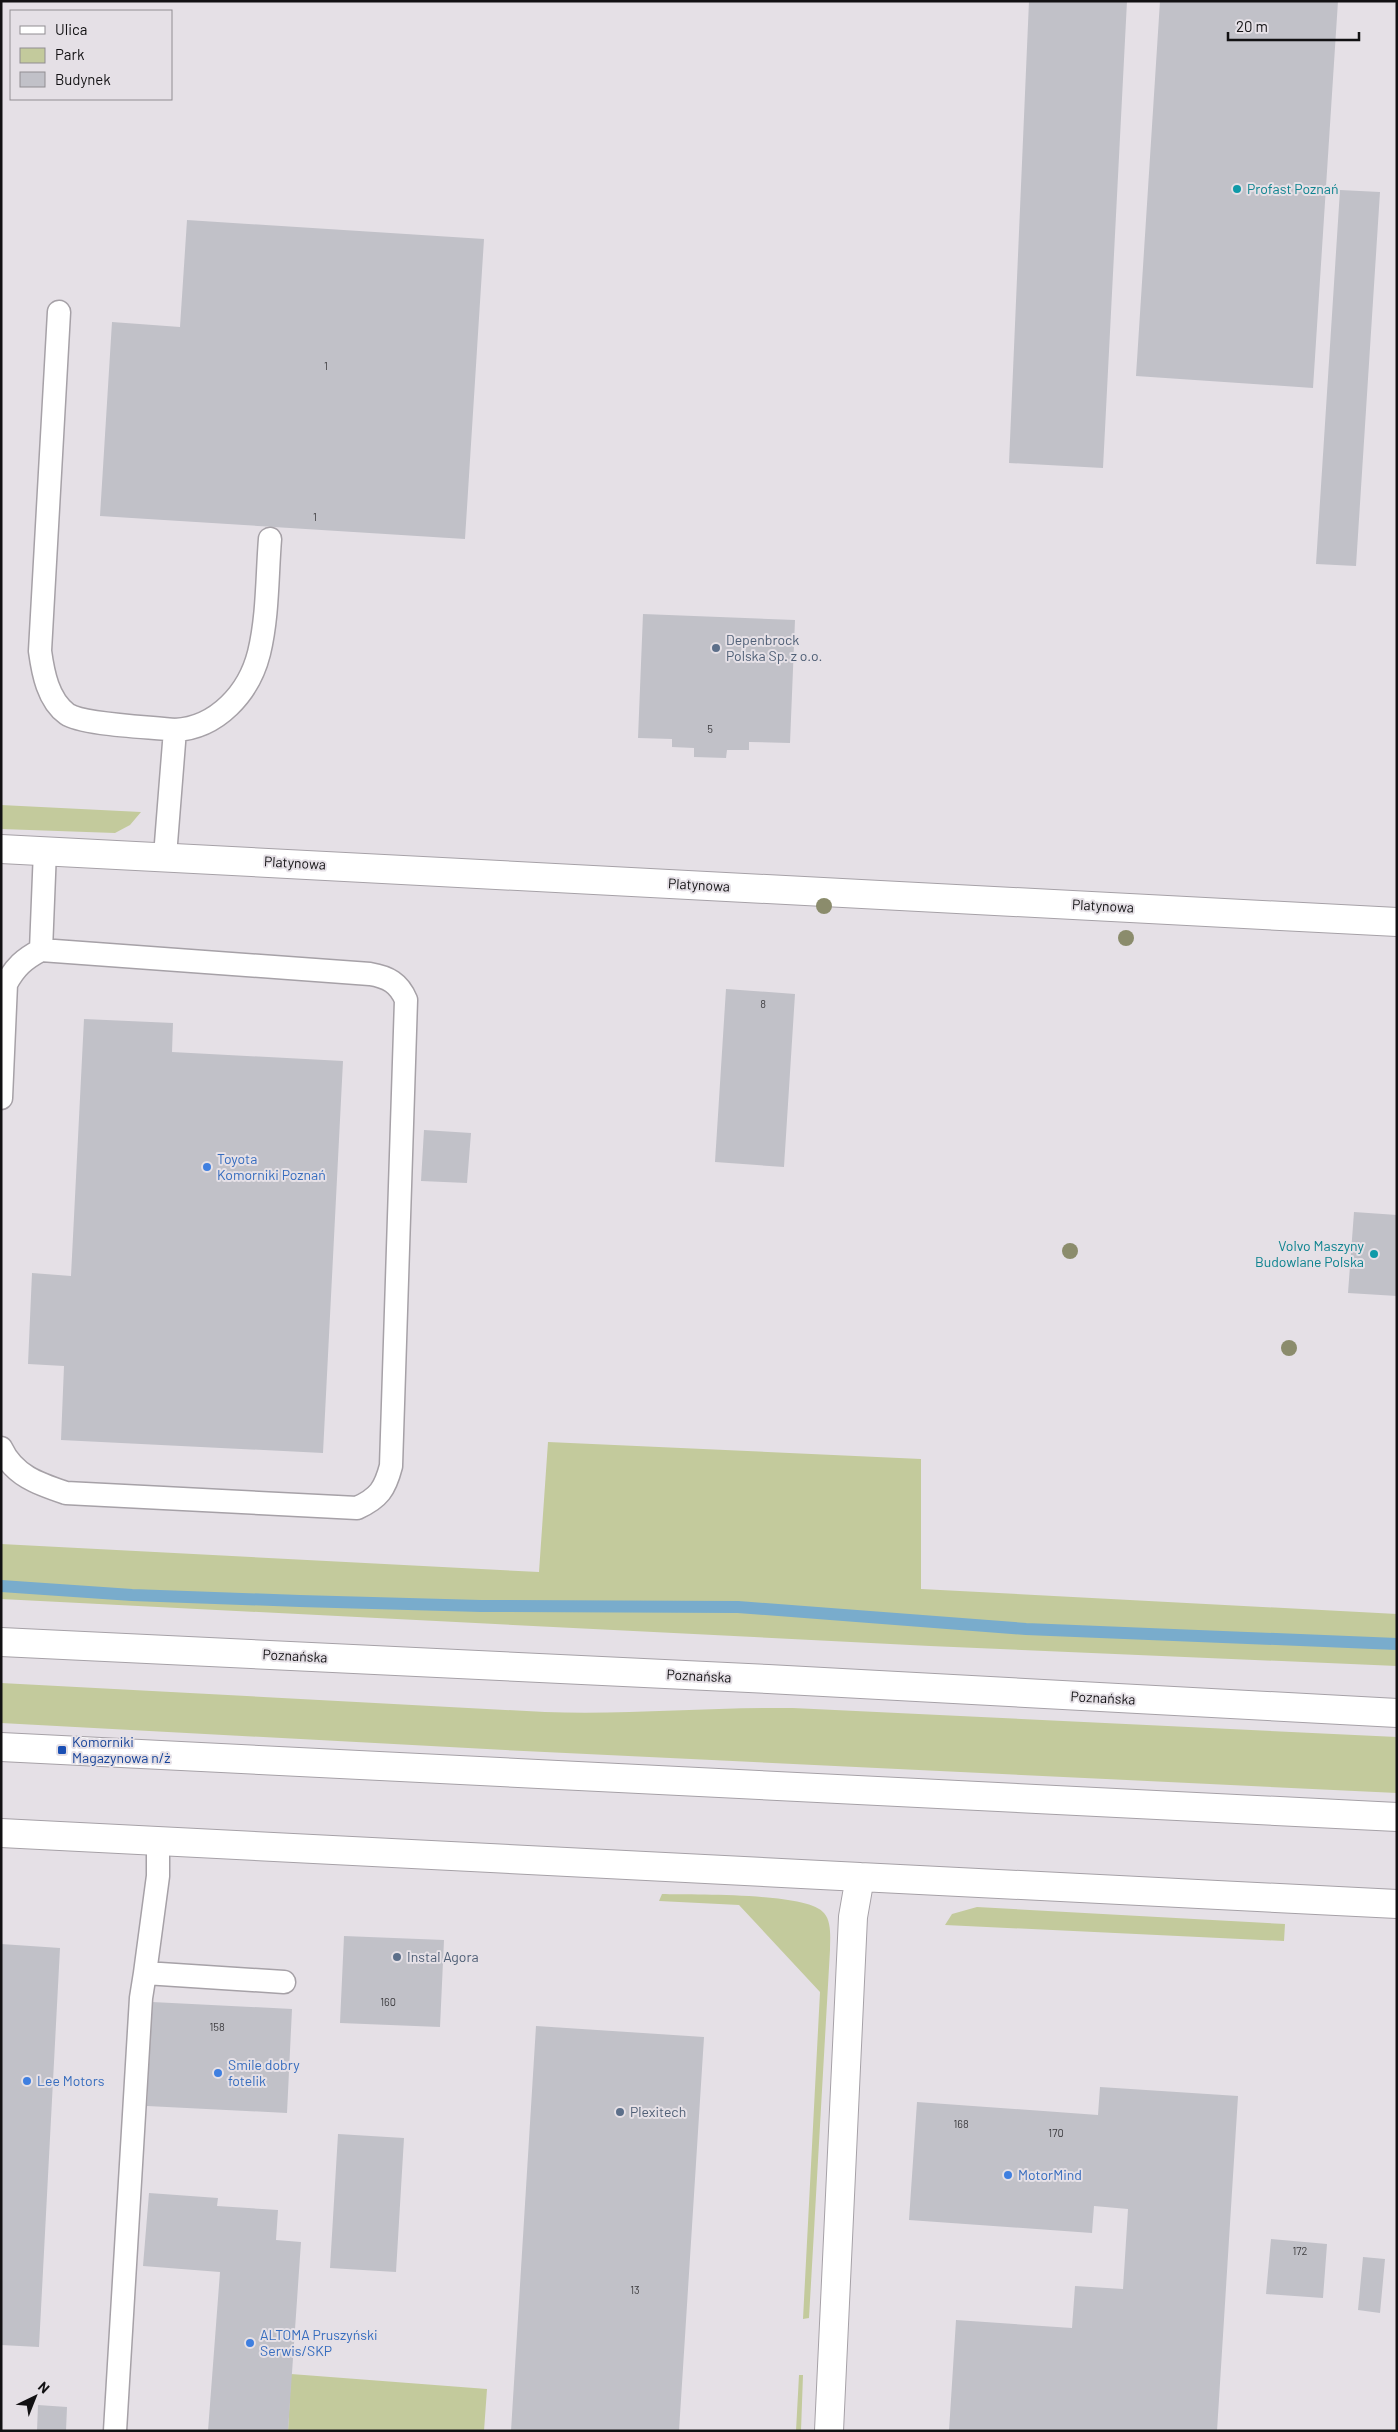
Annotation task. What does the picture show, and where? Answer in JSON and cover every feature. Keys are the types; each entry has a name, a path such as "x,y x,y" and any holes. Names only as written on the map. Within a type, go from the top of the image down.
{"street":[{"name":"Platynowa","path":"1,848 1397,922"},
{"name":"Poznańska","path":"1,1642 768,1679 1397,1713"},
{"path":"1,1747 1397,1818"},
{"path":"1,1833 1397,1904"},
{"path":"829,2431 853,1917 860,1877"}],"lane":[{"path":"60,312 40,651 44,677 54,700 68,714 87,720 175,730 192,729 213,720 234,702 259,654 270,539"},
{"path":"165,856 175,730"},
{"path":"41,950 45,850"},
{"path":"1,1098 6,984 14,969 26,958 41,950 370,974 382,976 401,988 406,1000 392,1466 386,1485 373,1500 357,1508 66,1493 38,1484 17,1471 1,1448"},
{"path":"115,2431 141,1998 158,1876 158,1841"},
{"path":"145,1973 284,1982"}],"green space":[{"path":"1,805 141,812 130,825 115,833 1,829"},
{"path":"548,1442 921,1459 921,1589 1397,1614 1397,1666 930,1646 1,1599 1,1544 539,1572"},
{"path":"1,1683 545,1712 793,1708 1397,1737 1397,1793 524,1751 1,1723"},
{"path":"662,1894 748,1896 796,1901 814,1906 827,1917 830,1931 830,1950 809,2318 803,2319 820,1992 739,1905 659,1901"},
{"path":"977,1907 1285,1924 1284,1941 945,1925 952,1914"},
{"path":"291,2374 487,2389 484,2431 288,2431"},
{"path":"799,2375 803,2375 801,2431 796,2431"}],"building":[{"path":"1029,1 1127,1 1103,468 1009,463"},
{"name":"Profast Poznań","path":"1160,1 1338,1 1313,388 1136,376"},
{"path":"1340,190 1380,192 1356,566 1316,564"},
{"path":"187,220 484,239 465,539 100,516 112,322 180,327"},
{"path":"643,614 795,620 790,743 749,742 749,750 727,750 726,758 694,757 694,748 672,747 672,739 638,738"},
{"path":"726,989 795,994 784,1167 715,1162"},
{"name":"Toyota Komorniki Poznań","path":"84,1019 173,1023 172,1052 343,1061 323,1453 61,1440 64,1366 28,1364 32,1273 71,1276"},
{"path":"424,1130 471,1133 467,1183 421,1181"},
{"name":"Volvo Maszyny Budowlane Polska","path":"1354,1212 1397,1215 1397,1296 1348,1293"},
{"path":"344,1936 444,1940 440,2027 340,2023"},
{"name":"Lee Motors","path":"1,1944 60,1948 39,2347 1,2345"},
{"path":"152,2002 292,2009 287,2113 147,2106"},
{"path":"536,2026 704,2037 679,2431 511,2431"},
{"path":"1100,2087 1238,2096 1217,2431 949,2431 956,2320 1072,2328 1075,2286 1123,2289 1128,2209 1094,2206 1092,2233 909,2220 917,2102 1098,2115"},
{"path":"338,2134 404,2138 396,2272 330,2268"},
{"path":"149,2193 218,2198 217,2206 278,2210 276,2240 301,2242 288,2431 208,2431 220,2272 143,2266"},
{"path":"1271,2239 1327,2244 1323,2298 1266,2294"},
{"path":"1363,2257 1385,2259 1380,2313 1358,2310"},
{"path":"38,2405 67,2407 66,2431 37,2431"}],"waterway":[{"path":"1,1586 132,1595 300,1601 481,1606 738,1607 1026,1629 1397,1644"}],"place":[{"name":"Profast Poznań","path":"1237,189"},
{"name":"Depenbrock Polska Sp. z o.o.","path":"716,648"},
{"name":"Toyota Komorniki Poznań","path":"207,1167"},
{"name":"Volvo Maszyny Budowlane Polska","path":"1374,1254"},
{"name":"Komorniki Magazynowa n/ż","path":"62,1750"},
{"name":"Instal Agora","path":"397,1957"},
{"name":"Smile dobry fotelik","path":"218,2073"},
{"name":"Lee Motors","path":"27,2081"},
{"name":"Plexitech","path":"620,2112"},
{"name":"MotorMind","path":"1008,2175"},
{"name":"ALTOMA Pruszyński Serwis/SKP","path":"250,2343"}]}
